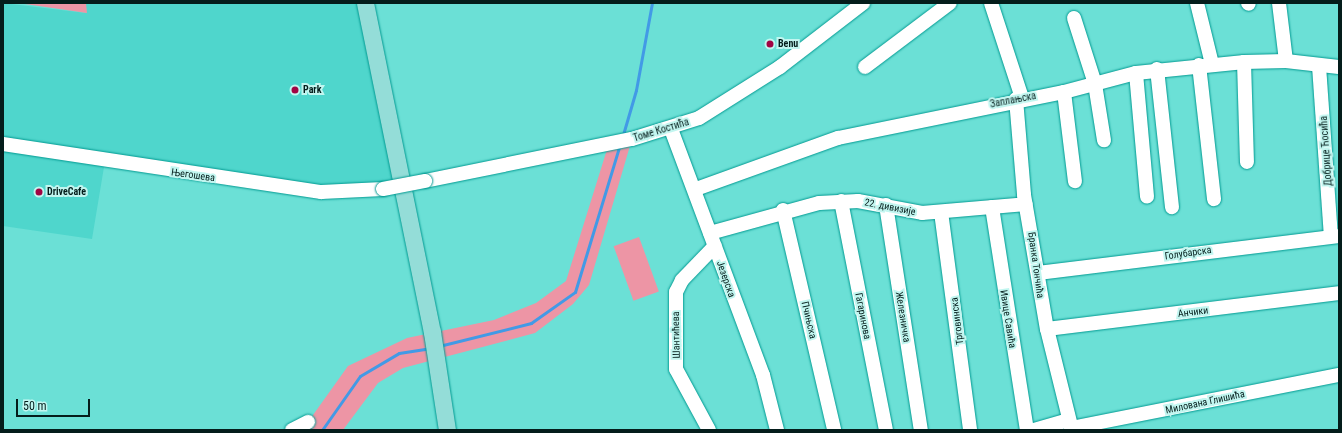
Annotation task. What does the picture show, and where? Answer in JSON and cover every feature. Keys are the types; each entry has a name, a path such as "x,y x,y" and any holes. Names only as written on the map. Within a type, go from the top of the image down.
{"main road":[{"path":"365,3 432,332 447,430"}],"street":[{"name":"Томе Костића","path":"425,181 628,140 671,129 699,118 780,67 864,3"},
{"path":"865,67 950,3"},
{"name":"Бранка Тончића","path":"991,3 1019,98 1026,204 1047,329 1071,426"},
{"path":"1197,3 1206,64 1214,199"},
{"path":"1279,3 1286,61"},
{"path":"1074,18 1096,84 1104,140"},
{"name":"Заплањска","path":"696,189 838,138 1019,98 1064,92 1136,73 1206,64 1244,62 1286,61 1319,66 1339,67"},
{"path":"1244,62 1247,162"},
{"name":"Добрице Ћосића","path":"1319,66 1335,236"},
{"path":"1158,69 1172,207"},
{"path":"1136,73 1147,197"},
{"path":"1064,92 1075,181"},
{"name":"Језерска","path":"671,129 696,189 762,375 777,430"},
{"name":"Његошева","path":"3,144 321,192 383,189 425,181"},
{"name":"22. дивизије","path":"713,240 783,210 841,201 886,205 922,213 1026,204"},
{"name":"Гагаринова","path":"841,201 886,430"},
{"name":"Железничка","path":"886,205 921,430"},
{"name":"Ивице Савића","path":"992,207 1027,430"},
{"name":"Пчињска","path":"783,210 834,430"},
{"name":"Трговинска","path":"941,212 970,430"},
{"name":"Голубарска","path":"1038,273 1335,236"},
{"name":"Шантићева","path":"709,430 676,369 676,292 682,280 713,240"},
{"name":"Анчики","path":"1047,329 1339,293"},
{"name":"Милована Глишића","path":"1034,430 1071,426 1339,375"},
{"path":"292,430 308,422"}],"shaded area":[{"path":"3,3 86,13 86,3 365,3 403,186 359,192 105,161 92,239 3,226"},
{"path":"18,3 86,3 87,13"},
{"path":"632,139 589,285 573,304 535,333 403,368 378,383 343,430 307,430 308,422 348,366 407,338 494,320 536,303 566,281 609,143"},
{"path":"639,237 659,292 633,301 614,246"}],"waterway":[{"path":"622,138 636,90 652,3"},
{"path":"439,346 531,323 575,292 619,147"},
{"path":"322,430 360,376 399,353 430,348"}],"place":[{"name":"Benu","path":"770,44"},
{"name":"Park","path":"295,90"},
{"name":"DriveCafe","path":"39,192"}]}
